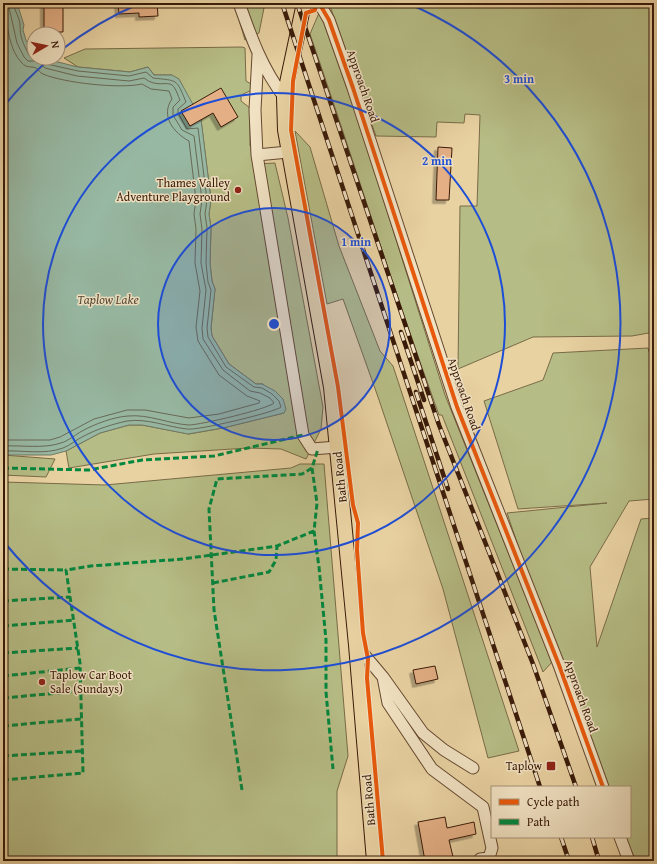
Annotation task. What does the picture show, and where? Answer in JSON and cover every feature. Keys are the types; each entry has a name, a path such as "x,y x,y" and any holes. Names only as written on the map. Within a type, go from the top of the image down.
{"main road":[{"name":"Bath Road","path":"304,3 284,97 285,130 331,387 356,645 374,861"}],"street":[{"path":"240,3 258,55 284,97"},
{"name":"Approach Road","path":"319,3 329,20 353,88 457,407 559,665 604,786"},
{"path":"258,55 255,110 257,155 303,435 312,450 337,447"},
{"path":"257,155 288,152"},
{"path":"356,645 383,677 423,733 444,750 473,768"},
{"path":"383,677 388,703 432,769 483,807 492,848 489,858 480,859"},
{"path":"620,838 629,861"}],"green space":[{"path":"234,3 265,3 259,33 245,40"},
{"path":"390,3 654,3 654,332 632,336 533,337 458,369 460,206 477,206 480,115 465,114 464,123 437,122 436,137 376,136 330,6 390,7"},
{"path":"319,13 323,20 359,122 445,395 552,662 543,672 442,415 439,415 406,320 310,34"},
{"path":"245,48 246,81 251,84 252,90 241,95 241,101 250,108 250,146 252,146 255,164 275,163 288,218 323,407 321,429 306,459 281,449 248,448 154,454 69,468 66,451 100,433 129,425 142,425 189,434 223,428 284,413 263,384 256,384 229,364 212,336 211,328 215,289 212,281 210,263 211,228 209,214 211,200 201,120 172,75 154,75 148,67 130,72 78,67 66,59 66,57 85,49"},
{"path":"295,131 310,147 339,246 380,351 393,366 519,751 488,758 443,589 378,397 343,299 327,304"},
{"path":"648,348 654,370 654,499 629,501 590,567 597,647 641,519 654,518 654,861 636,861 625,838 631,838 631,786 608,786 530,581 507,513 607,503 518,509 484,401 543,380 553,353"},
{"path":"3,455 55,459 46,477 3,475"},
{"path":"300,464 324,464 348,756 337,791 337,861 3,861 3,482 105,485 291,468"}],"water":[{"name":"Taplow Lake","path":"3,3 17,3 24,25 23,30 26,40 26,66 66,66 66,64 78,67 130,72 148,67 154,75 172,75 179,79 201,119 211,200 209,214 211,228 210,263 212,281 215,289 211,328 212,336 229,364 256,384 262,384 275,391 283,399 286,409 284,413 223,428 188,434 142,425 129,425 100,433 66,451 51,455 3,455"}],"building":[{"path":"44,3 63,3 63,26 44,26"},
{"path":"118,3 157,3 158,16 139,17 139,13 119,14"},
{"path":"221,88 238,117 221,127 213,113 190,126 181,111"},
{"path":"438,147 452,148 449,200 436,200"},
{"path":"435,666 438,679 416,684 413,670"},
{"path":"445,817 447,828 474,822 476,834 449,840 454,861 425,861 418,822"}],"railway":[{"path":"282,3 540,786"},
{"path":"297,3 439,425 533,664 576,786"},
{"path":"401,332 424,400"},
{"path":"416,392 448,489"},
{"path":"561,838 569,861"},
{"path":"592,838 599,861"}],"marked path":[{"path":"3,468 89,470 142,460 214,456 303,435"},
{"path":"242,790 214,610 209,509 217,479 302,474 312,468 318,449"},
{"path":"312,468 317,503 314,531 326,640 326,692 333,769"},
{"path":"3,780 83,773 80,663 66,570 91,566 183,559 277,546 314,531"},
{"path":"213,583 269,572 276,560 277,546"},
{"path":"3,569 66,570"},
{"path":"3,601 70,597"},
{"path":"3,626 74,620"},
{"path":"3,653 78,648"},
{"path":"3,676 80,668"},
{"path":"3,698 81,691"},
{"path":"3,726 81,719"},
{"path":"3,756 82,751"}],"cycle path":[{"path":"316,3 315,10 306,13 293,81 291,130 338,387 353,505 358,523 357,550 363,633 368,659 367,678 383,861"},
{"path":"319,3 329,20 353,88 457,407 559,665 603,786"}],"place":[{"name":"Thames Valley Adventure Playground","path":"238,190"},
{"name":"Taplow Car Boot Sale (Sundays)","path":"42,682"},
{"name":"Taplow","path":"551,766"}]}
